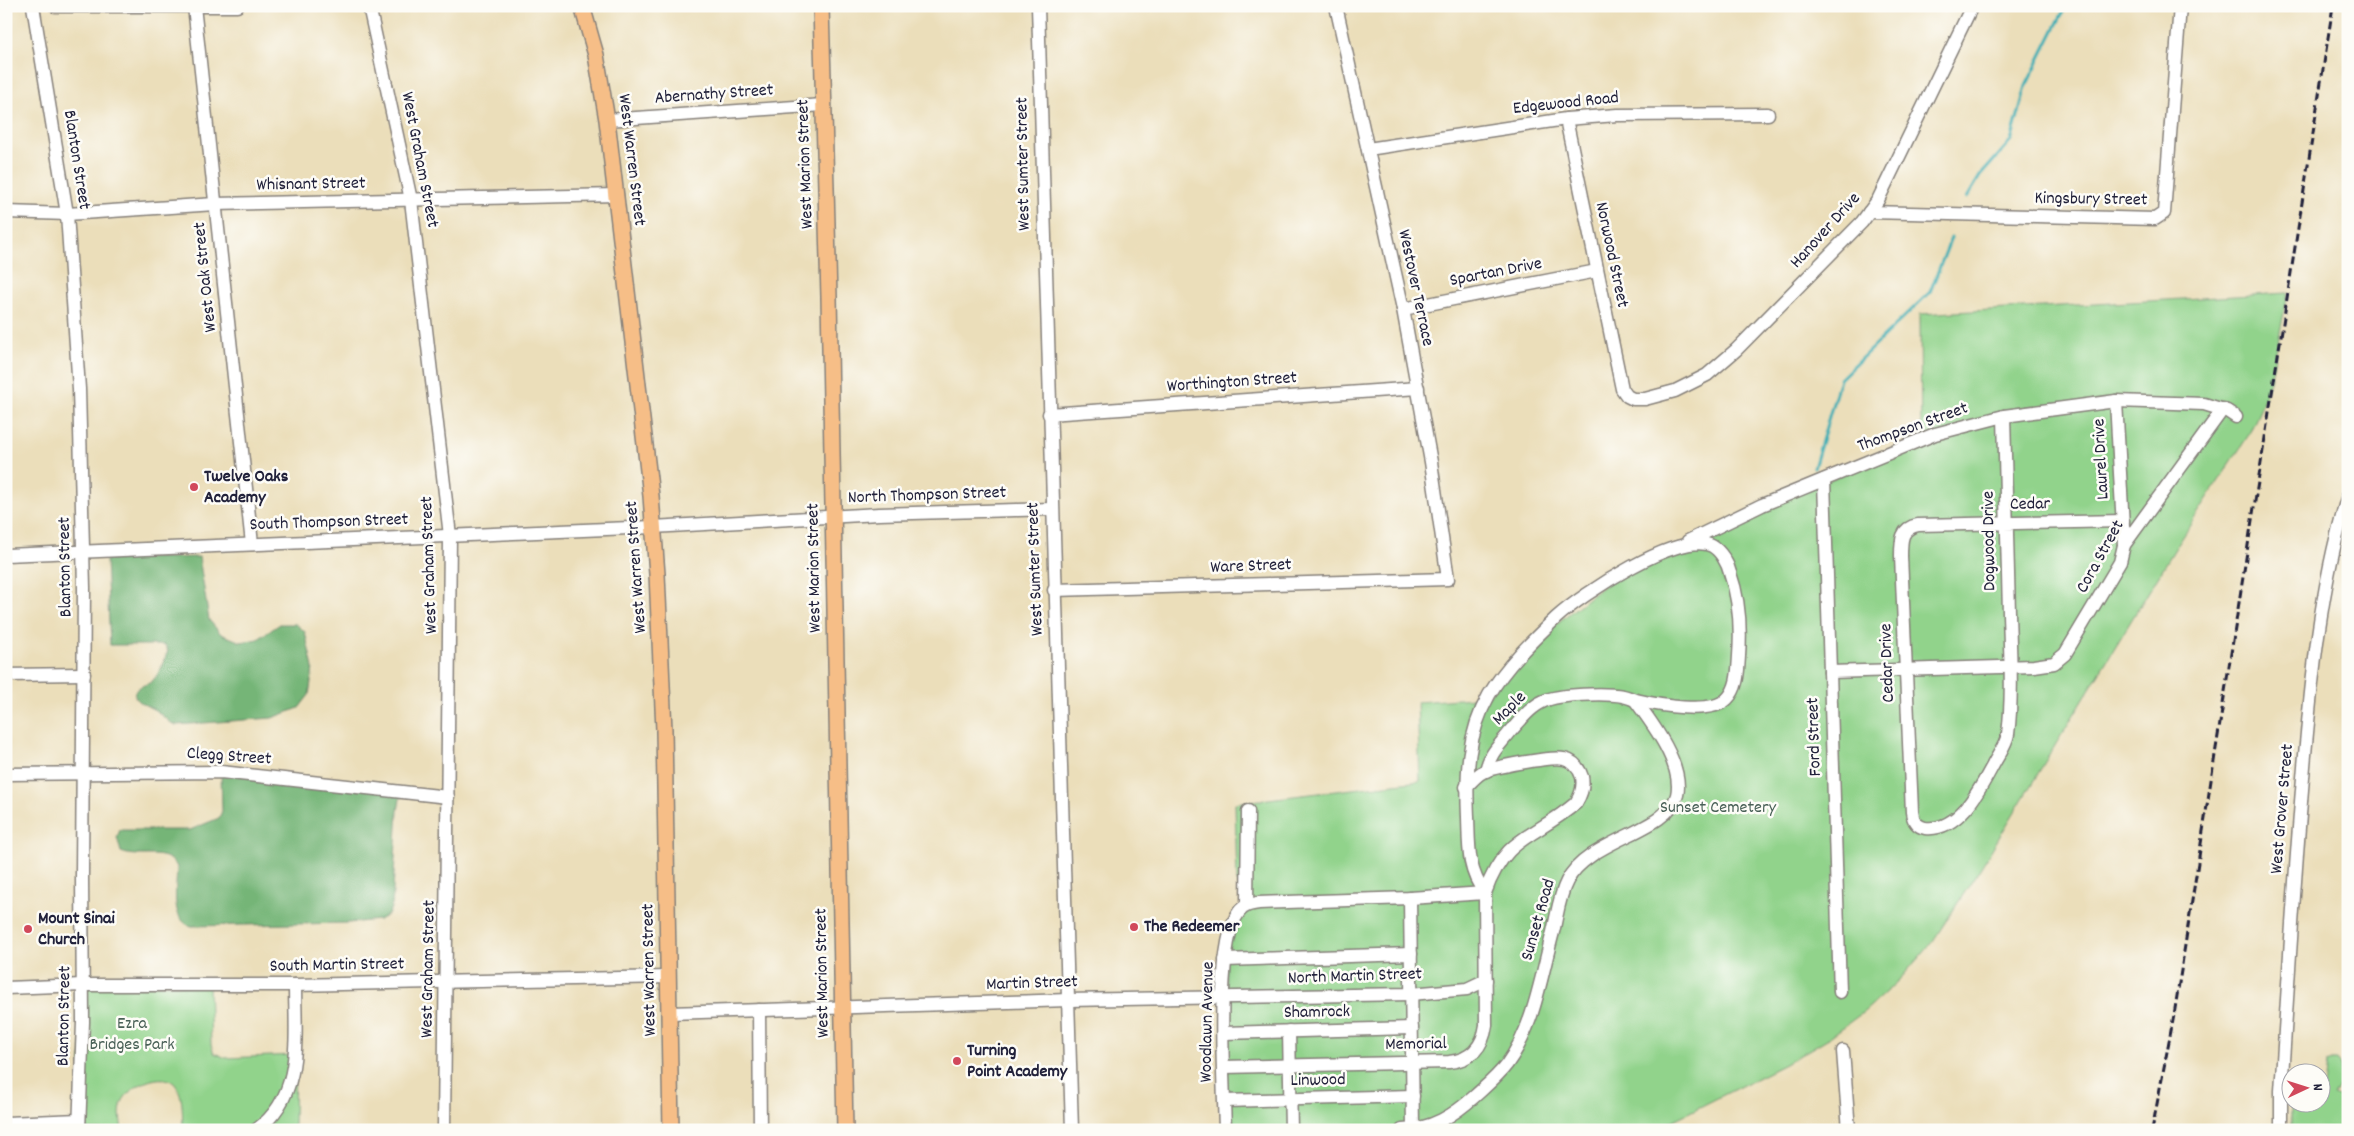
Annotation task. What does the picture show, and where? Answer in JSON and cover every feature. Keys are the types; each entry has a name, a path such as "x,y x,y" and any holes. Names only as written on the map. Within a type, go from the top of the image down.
{"main road":[{"name":"West Warren Street","path":"582,6 596,55 607,120 617,195 653,527 661,657 671,1130"},
{"name":"West Marion Street","path":"821,6 845,1130"}],"street":[{"name":"Blanton Street","path":"33,6 67,214 79,389 84,674 83,985 79,1125"},
{"path":"55,6 237,6"},
{"name":"West Graham Street","path":"369,6 411,200 450,536 444,1130"},
{"name":"West Sumter Street","path":"1038,6 1054,590 1072,1130"},
{"name":"Westover Terrace","path":"1336,6 1403,309 1431,462 1448,579"},
{"name":"Hanover Drive","path":"1627,396 1633,399 1657,396 1688,386 1707,375 1736,350 1828,257 1869,212 1900,156 1972,6"},
{"name":"Kingsbury Street","path":"1869,212 2154,219 2164,213 2180,6"},
{"name":"West Oak Street","path":"194,7 252,544"},
{"name":"Abernathy Street","path":"607,120 824,105"},
{"name":"Edgewood Road","path":"1368,149 1566,119 1617,115 1768,114"},
{"name":"Norwood Street","path":"1566,119 1618,376 1622,389 1627,396"},
{"name":"Whisnant Street","path":"6,212 67,214 215,204 617,195"},
{"name":"Spartan Drive","path":"1403,309 1597,271"},
{"name":"Worthington Street","path":"1049,414 1418,388"},
{"name":"Thompson Street","path":"1485,893 1474,878 1470,864 1466,786 1469,752 1480,715 1500,679 1525,649 1568,608 1623,570 1674,548 1762,505 1935,434 2004,416 2116,401 2204,404 2223,409 2236,417"},
{"name":"Laurel Drive","path":"2116,401 2124,545"},
{"name":"Cora Street","path":"1830,672 2044,665 2054,662 2065,654 2120,562 2124,545 2223,409"},
{"name":"Dogwood Drive","path":"2004,416 2010,665"},
{"name":"Ford Street","path":"1824,480 1840,992"},
{"name":"West Grover Street","path":"2281,1130 2281,1091 2308,718 2319,626 2348,494"},
{"name":"North Thompson Street","path":"833,517 1052,509"},
{"name":"South Thompson Street","path":"6,555 653,527 833,517"},
{"name":"Cedar","path":"1901,556 1904,532 1912,526 2123,521"},
{"name":"Thompson Street","path":"1635,700 1710,708 1727,699 1736,685 1740,652 1738,614 1730,570 1721,555 1712,546 1696,542 1674,548"},
{"name":"Cedar Drive","path":"1901,556 1912,812 1915,823 1921,827 1932,828 1953,820 1981,788 2007,737 2010,665"},
{"name":"Ware Street","path":"1054,590 1448,579"},
{"path":"6,675 84,674"},
{"name":"Maple","path":"1486,771 1492,754 1526,714 1545,700 1594,695 1620,696 1635,700"},
{"name":"Sunset Road","path":"1402,1130 1437,1123 1456,1112 1508,1064 1526,1026 1534,1002 1567,882 1580,863 1590,855 1664,814 1676,798 1678,782 1670,757 1656,729 1635,700"},
{"path":"1248,812 1247,905 1485,893 1492,873 1500,860 1524,838 1576,803 1581,796 1583,782 1578,767 1572,762 1560,758 1486,771 1466,786"},
{"name":"Clegg Street","path":"6,774 221,772 448,797"},
{"name":"Memorial","path":"1224,1067 1460,1061 1467,1059 1484,1036 1486,1025 1485,893"},
{"path":"1410,898 1413,1129"},
{"name":"Woodlawn Avenue","path":"1225,1130 1222,998 1225,960 1233,922 1238,913 1247,905"},
{"path":"1225,960 1411,954"},
{"name":"South Martin Street","path":"6,988 83,985 296,985 669,977"},
{"name":"North Martin Street","path":"1222,998 1411,994 1467,988 1486,980"},
{"path":"256,1130 270,1118 288,1089 295,1055 296,985"},
{"name":"Martin Street","path":"843,1008 1068,1000 1222,998"},
{"path":"670,1012 843,1008"},
{"path":"759,1010 760,1130"},
{"name":"Shamrock","path":"1223,1033 1412,1028"},
{"path":"1289,1030 1291,1130"},
{"path":"1843,1051 1849,1130"},
{"name":"Linwood","path":"1225,1101 1413,1096"},
{"path":"6,1123 79,1125"}],"green space":[{"name":"Sunset Cemetery","path":"2288,293 2270,381 2248,436 2179,542 1978,872 1933,941 1901,978 1865,1011 1827,1039 1785,1064 1654,1130 1225,1130 1226,952 1247,892 1241,889 1237,883 1235,803 1420,781 1417,702 1488,697 1525,649 1623,570 1921,440 1920,314"},
{"path":"199,557 209,620 221,634 241,642 258,639 280,624 296,624 305,632 313,668 309,695 299,708 272,718 176,725 136,698 136,691 151,682 156,676 168,651 165,645 110,645 106,559"},
{"path":"221,772 406,792 400,799 398,811 392,905 388,915 379,920 348,923 191,926 184,922 177,909 177,867 167,857 121,852 117,837 120,830 190,830 219,818 222,811"},
{"name":"Ezra Bridges Park","path":"83,985 209,985 211,1045 214,1053 226,1058 295,1055 294,1130 183,1130 182,1102 177,1087 172,1081 155,1079 137,1086 124,1099 120,1112 122,1130 79,1130"},
{"path":"2337,1061 2341,1066 2340,1084 2333,1096 2348,1098 2348,1130 2291,1130 2291,1114 2332,1114 2332,1064 2327,1063"}],"waterway":[{"path":"1967,198 1980,176 2011,141 2026,86 2066,6"},
{"path":"1814,468 1840,379 1930,292 1951,238"}],"railway":[{"path":"2152,1130 2174,1015 2333,6"}],"place":[{"name":"Twelve Oaks Academy","path":"194,487"},
{"name":"The Redeemer","path":"1134,927"},
{"name":"Mount Sinai Church","path":"28,929"},
{"name":"Turning Point Academy","path":"957,1061"}]}
